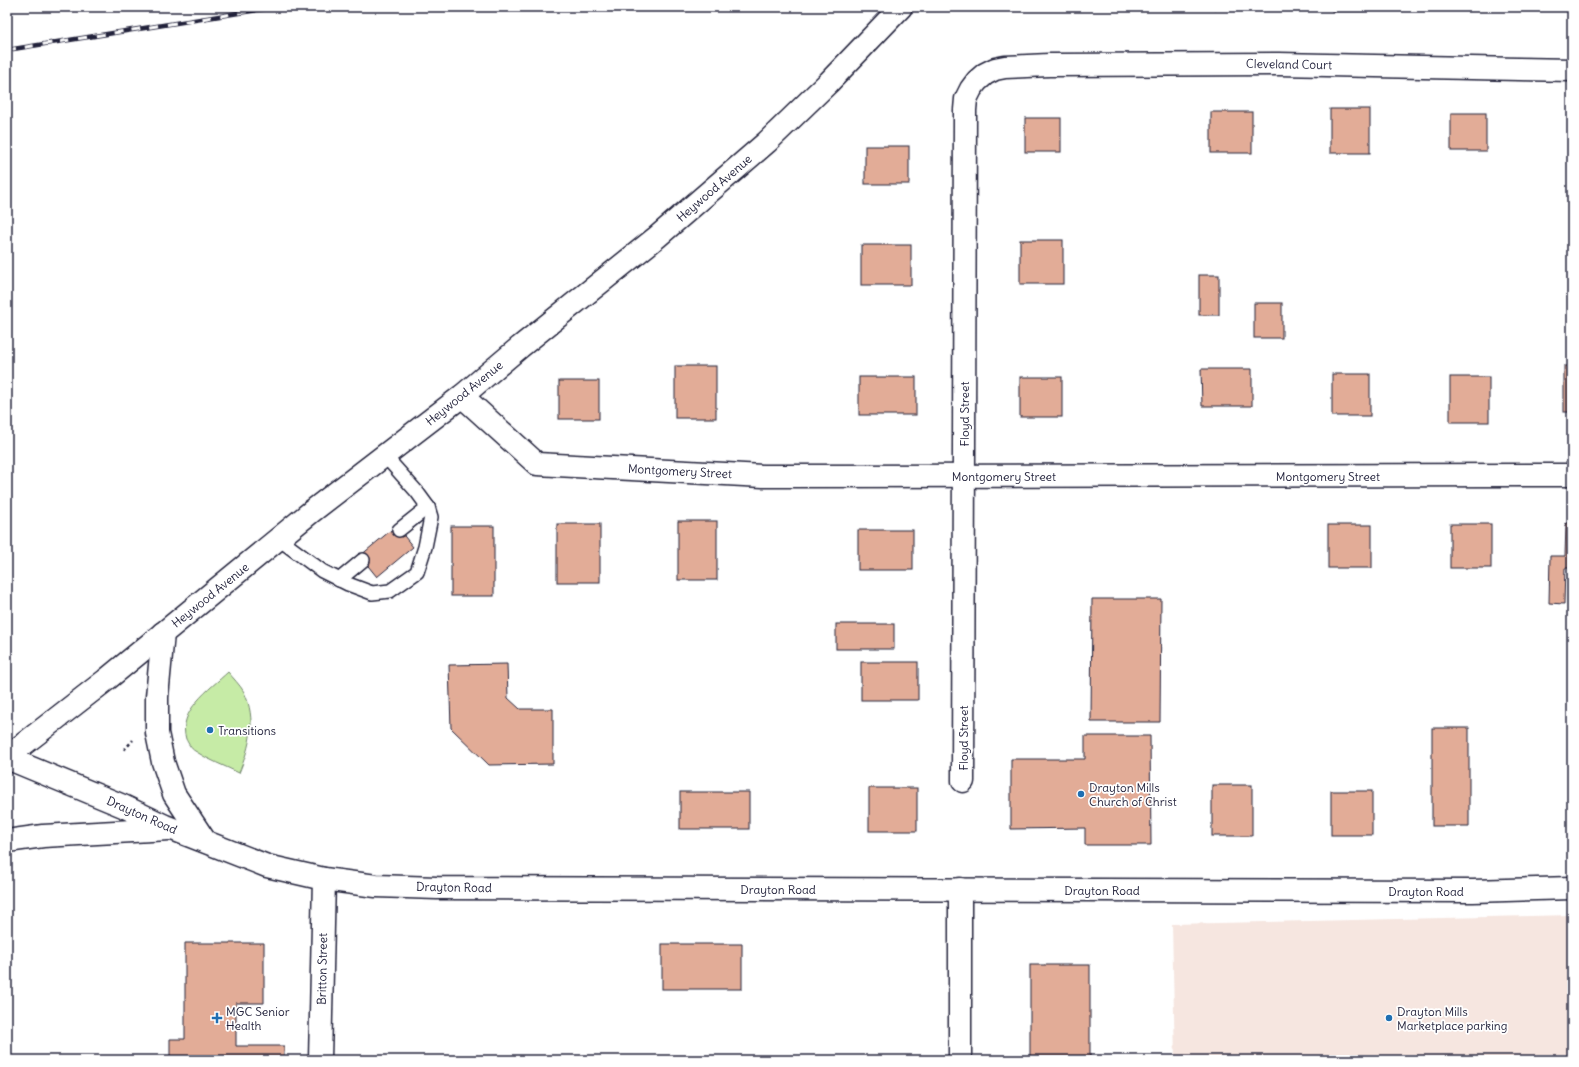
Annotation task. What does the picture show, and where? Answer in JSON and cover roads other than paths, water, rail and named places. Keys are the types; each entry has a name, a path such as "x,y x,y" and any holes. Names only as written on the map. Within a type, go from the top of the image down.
{"street":[{"name":"Heywood Avenue","path":"7,758 106,680 279,539 462,396 520,347 657,237 767,142 829,82 895,13"},
{"name":"Cleveland Court","path":"1005,67 1049,65 1278,64 1572,70"},
{"name":"Floyd Street","path":"964,782 965,110 966,99 977,81 985,74 995,69 1005,67"},
{"name":"Montgomery Street","path":"462,396 537,464 763,476 1572,475"},
{"path":"163,634 156,697 156,733 163,762 174,794 205,841"},
{"name":"Drayton Road","path":"7,758 123,806 172,829 267,866 324,879 376,886 438,888 1473,891 1572,888"},
{"path":"7,841 42,836 172,829"},
{"name":"Britton Street","path":"320,1060 324,879"},
{"path":"960,889 960,1060"}],"lane":[{"path":"279,539 322,571 339,580 372,593 390,591 417,572 425,547 431,517 428,507 417,492 384,456"},
{"path":"399,530 428,507"},
{"path":"339,580 363,560"}],"railway":[{"path":"7,50 276,7"}],"place":[{"name":"Transitions","path":"210,730"},
{"name":"Drayton Mills Church of Christ","path":"1081,794"},
{"name":"MGC Senior Health","path":"217,1018"},
{"name":"Drayton Mills Marketplace parking","path":"1389,1018"}]}
